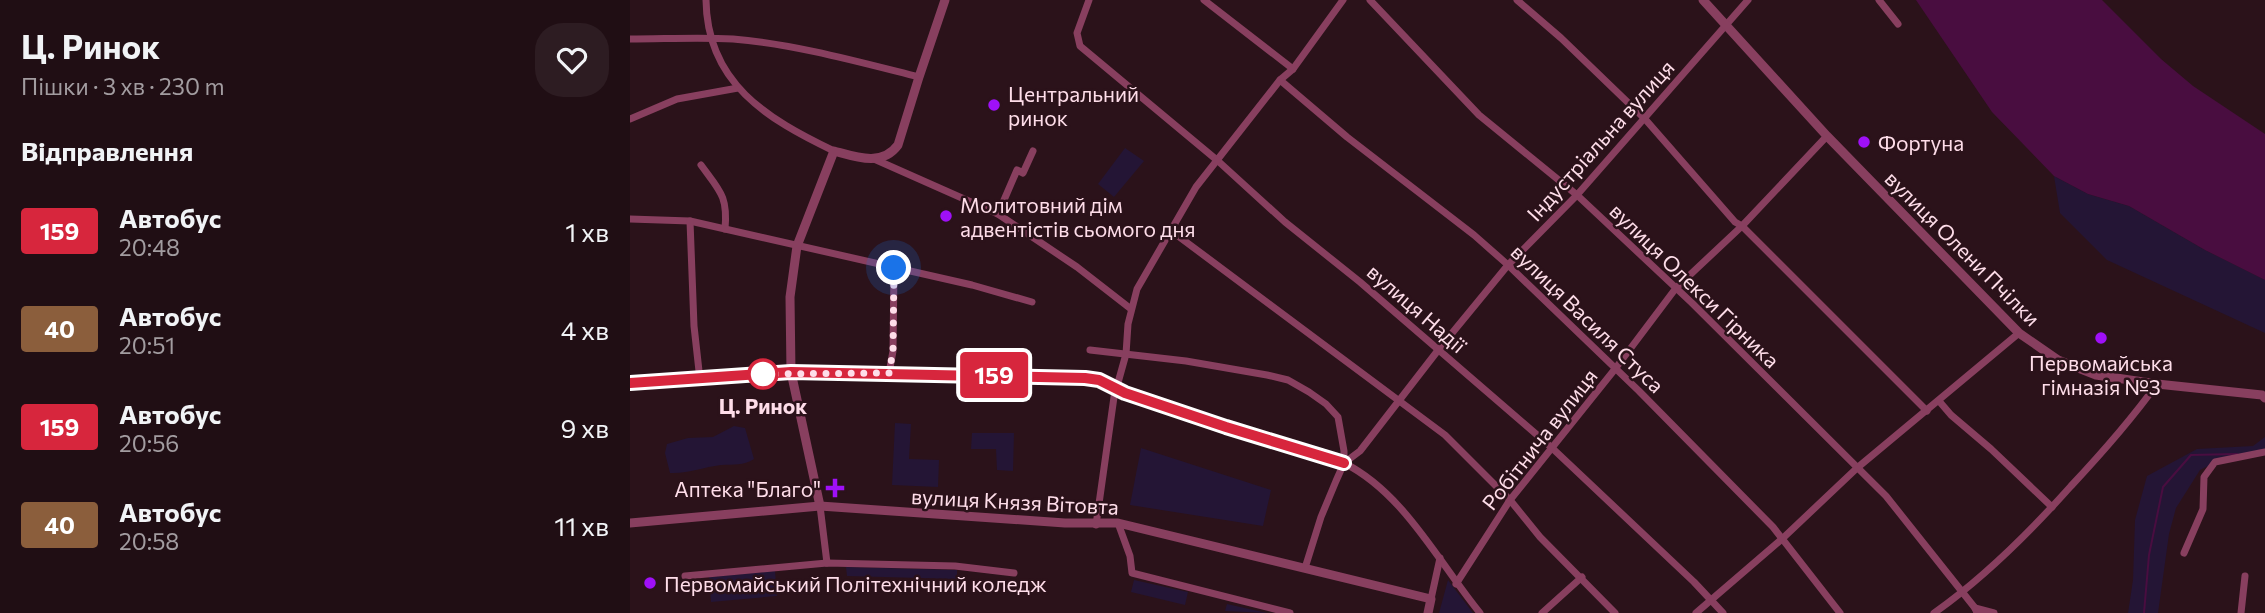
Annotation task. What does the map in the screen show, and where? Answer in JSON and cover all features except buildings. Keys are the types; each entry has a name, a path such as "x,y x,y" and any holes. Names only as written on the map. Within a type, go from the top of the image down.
{"street":[{"path":"706,0 706,21 710,38 719,60 738,88 757,106 792,131 834,151 863,159 874,159 890,153 898,145 945,0"},
{"name":"вулиця Надії","path":"1089,0 1078,26 1078,42 1551,447 1713,600 1723,613"},
{"path":"1203,0 1293,69"},
{"path":"1096,525 1115,389 1126,354 1131,309 1138,289 1196,187 1280,80 1293,69 1343,0"},
{"name":"вулиця Олекси Гірника","path":"1370,0 1479,115 1577,195 1676,288 1886,496 1976,610"},
{"path":"1517,0 1561,38 1645,119 1735,222 1927,411"},
{"name":"вулиця Олени Пчілки","path":"1703,0 1827,136 2019,333 2058,360 2096,375 2262,395 2265,398"},
{"name":"Індустріальна вулиця","path":"1344,463 1360,451 1508,265 1577,195 1748,0"},
{"path":"1880,0 1898,24"},
{"path":"630,39 710,38 754,42 856,61 919,77"},
{"name":"вулиця Василя Стуса","path":"1280,80 1508,265 1692,444 1782,538 1840,613"},
{"path":"630,119 677,99 738,88"},
{"name":"Робітнича вулиця","path":"1456,584 1510,500 1676,288 1742,226 1827,136"},
{"path":"827,563 820,506 791,372 789,297 797,246 834,151"},
{"path":"998,214 1017,170 1023,173 1033,151"},
{"path":"874,159 998,214 1131,309"},
{"path":"701,165 724,196 725,229"},
{"path":"630,219 690,221 972,285 1032,302"},
{"path":"690,221 694,326 700,380"},
{"path":"1170,230 1445,435 1510,500 1541,537 1615,613"},
{"path":"889,373 893,351 894,268"},
{"path":"1696,613 1857,468 2019,333"},
{"path":"1090,350 1197,363 1288,380 1326,404 1338,417 1344,463 1321,517 1305,568"},
{"path":"630,383 791,372 1099,380 1115,389 1344,463 1363,472 1424,535 1456,584 1480,613"},
{"path":"1934,613 1994,566 2052,507 2134,416 2157,384"},
{"path":"1939,401 2052,507"},
{"path":"2184,554 2203,509 2204,477 2215,462 2265,452"},
{"name":"вулиця Князя Вітовта","path":"630,523 820,506 1096,525 1118,523 1431,598"},
{"path":"1118,523 1130,556 1132,572 1290,613"},
{"path":"1428,613 1440,558"},
{"path":"685,576 827,563 955,566 1014,573"},
{"path":"2241,613 2245,576"},
{"path":"1542,613 1582,577"},
{"path":"1976,610 1994,613"}],"shaded area":[{"path":"1916,0 2102,0 2161,59 2193,86 2265,134 2265,280 2205,250 2129,206 2088,194 2054,176 1992,112"},
{"path":"1125,148 1144,161 1114,197 1098,184"},
{"path":"2054,176 2088,194 2129,206 2205,250 2265,280 2265,333 2107,260 2060,213"},
{"path":"895,423 911,424 909,459 939,460 938,487 892,485"},
{"path":"734,426 745,428 754,459 742,464 670,473 665,453 667,444 688,438 713,437"},
{"path":"972,433 1014,433 1013,471 997,470 996,449 971,449"},
{"path":"2265,437 2265,451 2218,461 2200,470 2176,508 2169,534 2158,613 2128,613 2133,580 2135,520 2147,476 2197,449 2253,446"},
{"path":"1141,448 1271,490 1263,526 1130,505"},
{"path":"846,567 957,570 957,579 847,576"},
{"path":"775,571 777,596 711,602 709,577"},
{"path":"1134,580 1188,592 1185,605 1131,592"},
{"path":"1448,580 1473,613 1439,613"},
{"path":"1227,604 1267,613 1225,611"}],"waterway":[{"path":"2144,613 2149,555 2163,487 2191,455 2237,454"}],"bus line":[{"name":"159","path":"630,383 791,372 1085,378 1099,380 1125,393 1226,427 1344,463"}],"place":[{"name":"Центральний ринок","path":"994,105"},
{"name":"Фортуна","path":"1864,142"},
{"name":"Молитовний дім адвентістів сьомого дня","path":"946,216"},
{"name":"Первомайська гімназія №3","path":"2101,338"},
{"name":"Ц. Ринок","path":"763,374"},
{"name":"Аптека \"Благо\"","path":"835,488"},
{"name":"Первомайський Політехнічний коледж","path":"650,583"}],"route":[{"path":"763,374 889,373 893,351 894,268"}]}
